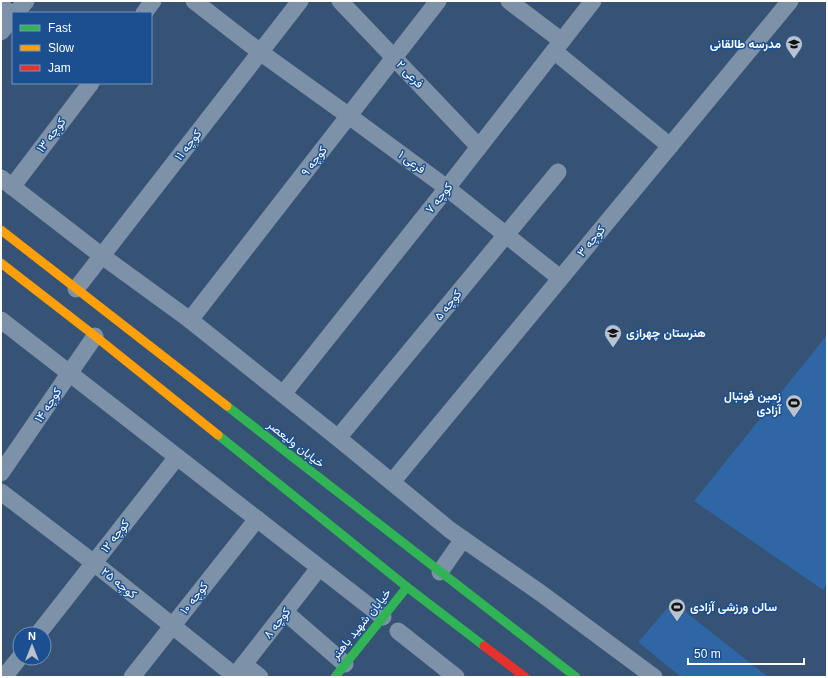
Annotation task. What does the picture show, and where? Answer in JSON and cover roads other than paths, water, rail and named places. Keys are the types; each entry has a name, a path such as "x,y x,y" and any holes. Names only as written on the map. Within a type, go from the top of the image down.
{"street":[{"path":"17,12 26,1"},
{"path":"145,12 153,1"},
{"name":"فرعی ۱","path":"194,1 260,52 447,188 560,278"},
{"name":"کوچه ۱۱","path":"76,289 300,1"},
{"name":"فرعی ۲","path":"340,1 480,147"},
{"name":"کوچه ۹","path":"190,320 438,1"},
{"path":"509,1 670,146"},
{"name":"کوچه ۷","path":"283,394 480,147 593,1"},
{"name":"کوچه ۳","path":"392,482 790,1"},
{"path":"1,6 12,15"},
{"path":"1,32 12,17"},
{"name":"کوچه ۱۳","path":"6,182 90,84"},
{"name":"کوچه ۵","path":"338,438 558,172"},
{"path":"6,182 102,256 190,320 450,530 542,594 654,677"},
{"name":"خیابان ولیعصر","path":"1,230 201,390 576,677"},
{"path":"1,263 188,407 407,587 525,677"},
{"path":"1,320 383,618"},
{"name":"کوچه ۱۴","path":"1,473 68,373 95,336"},
{"name":"کوچه ۱۲","path":"44,626 177,457"},
{"name":"کوچه ۲۵","path":"1,492 94,563 172,626 238,672 260,677"},
{"name":"کوچه ۱۰","path":"132,677 257,519"},
{"path":"440,572 463,539"},
{"name":"کوچه ۸","path":"238,672 319,568"},
{"name":"خیابان شهید باهنر","path":"335,677 407,587"},
{"path":"285,612 345,664"},
{"path":"398,631 436,671 456,677"},
{"path":"4,677 13,666"}],"place":[{"name":"مدرسه طالقانی","path":"794,59"},
{"name":"هنرستان چهرازی","path":"613,348"},
{"name":"زمین فوتبال آزادی","path":"794,418"},
{"name":"سالن ورزشی آزادی","path":"677,622"}]}
